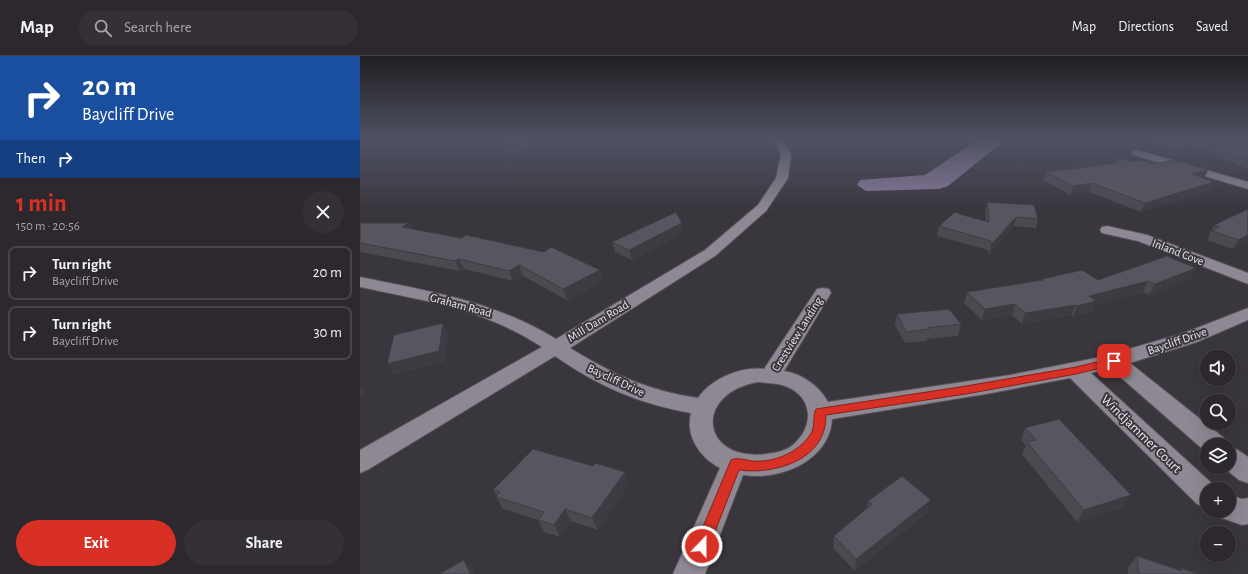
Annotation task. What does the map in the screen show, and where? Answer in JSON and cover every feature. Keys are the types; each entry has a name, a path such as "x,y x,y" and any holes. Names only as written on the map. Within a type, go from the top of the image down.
{"street":[{"name":"Mill Dam Road","path":"360,462 555,348 710,252 762,208 782,178 784,163"},
{"path":"1169,163 1248,186"},
{"name":"Inland Cove","path":"1107,230 1142,238 1248,279"},
{"name":"Graham Road","path":"360,282 464,304 490,312 511,322 555,348"},
{"name":"Crestview Landing","path":"772,375 823,293"},
{"name":"Baycliff Drive","path":"820,412 950,393 1076,371 1180,342 1248,313"},
{"name":"Baycliff Drive","path":"555,348 594,372 635,392 673,403 704,407"},
{"path":"1114,361 1207,438"},
{"name":"Windjammer Court","path":"1076,371 1200,489"},
{"path":"772,375 786,378 798,383 809,391 817,400 820,412 820,425 815,438 805,450 790,459 772,465 754,466 735,464 720,456 708,446 702,434 700,420 704,407 711,397 720,389 732,382 744,377 772,375"},
{"path":"1236,463 1248,472"},
{"path":"689,574 735,464"},
{"path":"1236,510 1248,512"}],"shaded area":[{"path":"943,163 976,163 948,186 939,189 866,191 857,185 860,180 925,175"}],"building":[{"path":"1116,163 1185,163 1208,170 1192,174 1214,182 1145,203 1092,183 1073,186 1046,172"},
{"path":"987,202 1034,205 1038,219 1016,217 991,245 991,241 939,226 955,212 989,222"},
{"path":"1248,209 1248,235 1238,240 1212,231 1219,227 1214,225"},
{"path":"676,212 682,223 629,250 612,242"},
{"path":"360,223 409,223 402,227 461,238 466,235 544,252 551,247 600,270 563,289 519,265 509,271 459,259 455,261 360,243"},
{"path":"1167,256 1196,268 1155,284 1148,281 1089,296 1096,301 1077,306 1025,313 1015,304 985,309 967,292 1043,280 1042,279 1082,270 1098,280"},
{"path":"949,309 961,324 906,332 897,314"},
{"path":"443,323 439,351 387,364 394,335"},
{"path":"1059,419 1131,495 1084,510 1027,442 1036,440 1025,428"},
{"path":"533,449 593,466 595,463 625,472 592,518 565,509 554,525 538,520 544,512 496,497 500,492 493,490"},
{"path":"902,476 931,500 856,559 834,536 872,504 868,501"},
{"path":"1137,556 1182,571 1181,568 1198,574 1139,574"},
{"path":"464,560 470,574 439,574"}],"route":[{"path":"702,546 735,464 754,466 772,465 790,459 805,450 815,438 820,425 820,412 950,393 1076,371 1114,361"}]}
